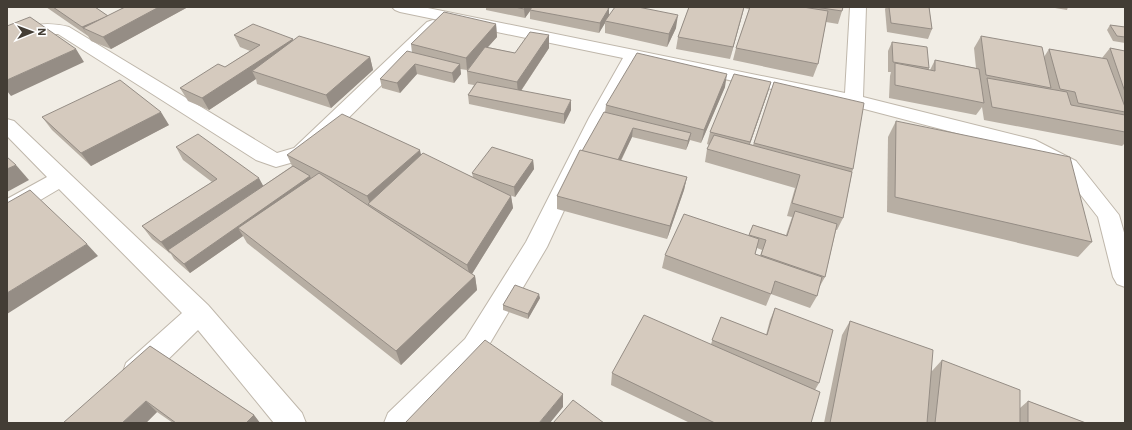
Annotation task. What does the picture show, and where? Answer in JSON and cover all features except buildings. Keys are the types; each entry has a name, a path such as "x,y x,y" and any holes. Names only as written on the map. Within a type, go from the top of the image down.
{"street":[{"path":"400,7 854,100 1028,145 1069,166 1108,215 1125,277"},
{"path":"854,100 858,7"},
{"path":"7,39 35,28 49,27 63,30 263,155 276,160 302,153 442,16"},
{"path":"398,423 474,347 535,247 598,118 633,55"},
{"path":"7,125 199,313 292,423"},
{"path":"7,209 62,178"},
{"path":"120,386 199,313"}]}
